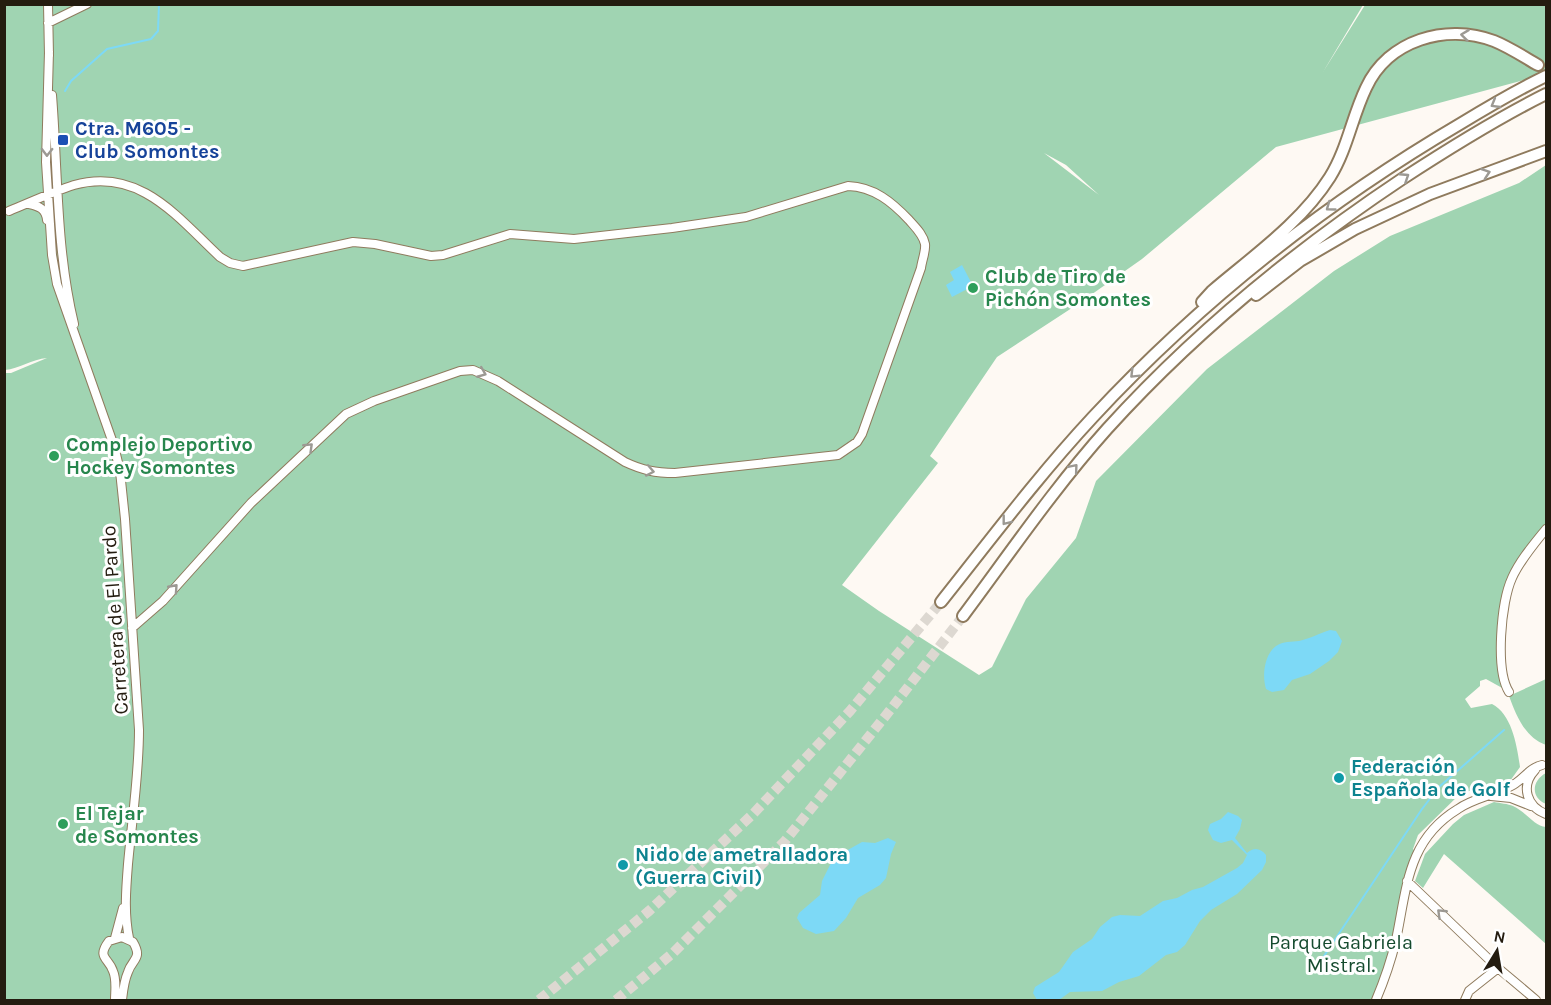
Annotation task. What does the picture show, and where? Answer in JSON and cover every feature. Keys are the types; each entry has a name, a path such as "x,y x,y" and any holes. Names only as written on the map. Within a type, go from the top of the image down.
{"highway":[{"path":"1163,347 1212,291 1311,204 1336,165 1367,86 1389,57 1424,37 1449,33 1471,35 1495,42 1538,65"},
{"path":"941,602 1050,465 1093,417 1214,300 1268,254 1398,160 1546,76"},
{"path":"963,616 1086,454 1148,385 1189,345 1279,267 1352,212 1439,154 1546,94"},
{"path":"1189,345 1214,330 1300,261 1355,229 1430,194 1546,151"}],"street":[{"name":"Carretera de El Pardo","path":"48,4 56,141 52,255 57,284 120,471 126,519 139,755 126,892 129,938"},
{"path":"48,23 87,4"},
{"path":"9,211 53,193 100,180 134,186 150,195 220,257 230,263 243,266 353,242 375,244 431,256 443,255 510,234 574,238 672,228 746,217 848,186 872,191 893,203 921,233 925,245 921,268 862,434 857,442 838,454 675,473 641,470 485,374 473,370 460,370 346,414 251,503 163,601 132,628"},
{"name":"Carretera de El Pardo","path":"53,193 63,269 81,352"},
{"path":"27,204 38,206 46,216 48,243 52,255"},
{"path":"1509,692 1501,660 1501,625 1511,579 1529,550 1546,529"},
{"path":"1376,1000 1396,942 1407,881 1416,853 1437,826 1458,808 1517,782 1534,767 1544,764"},
{"path":"1534,807 1528,797 1527,783 1533,771 1544,764"},
{"path":"1489,796 1511,798 1546,814"},
{"path":"1407,881 1498,968 1536,1000"},
{"name":"Carretera de El Pardo","path":"115,938 126,892"},
{"path":"115,1000 116,984 113,968 105,959 104,952 109,941 115,938 129,938 138,953 133,965 129,968 122,1000"},
{"path":"113,968 129,968"},
{"path":"1465,1000 1468,991 1498,968"}],"green space":[{"path":"5,5 1363,5 1323,72 1365,5 1546,5 1546,74 1276,147 1142,259 997,357 930,456 938,463 842,585 979,675 992,667 1026,599 1076,538 1096,481 1207,369 1334,271 1390,236 1519,183 1546,165 1546,529 1511,579 1501,625 1504,689 1486,679 1480,681 1480,686 1465,699 1471,708 1492,704 1504,715 1512,731 1520,767 1510,781 1461,793 1418,835 1413,849 1418,855 1396,942 1373,1000 5,1000 4,373 11,373 47,358 5,370","holes":["1044,153 1066,165 1099,195"]},
{"path":"1546,679 1546,745 1532,737 1527,731 1518,718 1509,696"},
{"path":"1546,773 1546,804 1535,794 1535,785"},
{"name":"Parque Gabriela Mistral.","path":"1494,802 1513,806 1537,824 1546,827 1546,944 1444,854 1423,888 1415,881 1425,854 1453,824 1464,815"}],"water":[{"path":"962,265 973,286 952,297 946,285 954,280 950,272"},
{"path":"1330,630 1336,631 1342,641 1338,652 1329,661 1310,674 1292,680 1284,690 1272,692 1266,689 1265,666 1276,646 1285,642 1303,640"},
{"path":"1228,812 1242,820 1235,838 1247,853 1257,849 1266,855 1266,862 1262,870 1237,894 1211,910 1200,921 1185,945 1177,952 1166,955 1139,976 1119,982 1102,991 1070,992 1059,1000 1037,1000 1033,993 1035,987 1059,972 1073,952 1092,939 1100,927 1112,917 1140,916 1163,901 1203,887 1243,863 1247,855 1232,840 1221,843 1213,840 1208,830 1210,824 1221,819"},
{"path":"888,838 896,842 886,878 880,885 858,898 846,918 834,931 816,934 803,928 797,918 799,913 820,895 822,881 837,856 862,842 875,843"}],"waterway":[{"path":"65,91 71,81 107,49 151,39 158,31 159,4"},
{"path":"1314,971 1439,787 1504,730"}],"tunnel":[{"path":"539,1000 649,911 753,814 850,711 941,602"},
{"path":"616,1000 673,953 785,841 963,616"}],"place":[{"name":"Ctra. M605 - Club Somontes","path":"63,140"},
{"name":"Club de Tiro de Pichón Somontes","path":"973,288"},
{"name":"Complejo Deportivo Hockey Somontes","path":"54,456"},
{"name":"Federación Española de Golf","path":"1339,778"},
{"name":"El Tejar de Somontes","path":"63,824"},
{"name":"Nido de ametralladora (Guerra Civil)","path":"623,865"}]}
